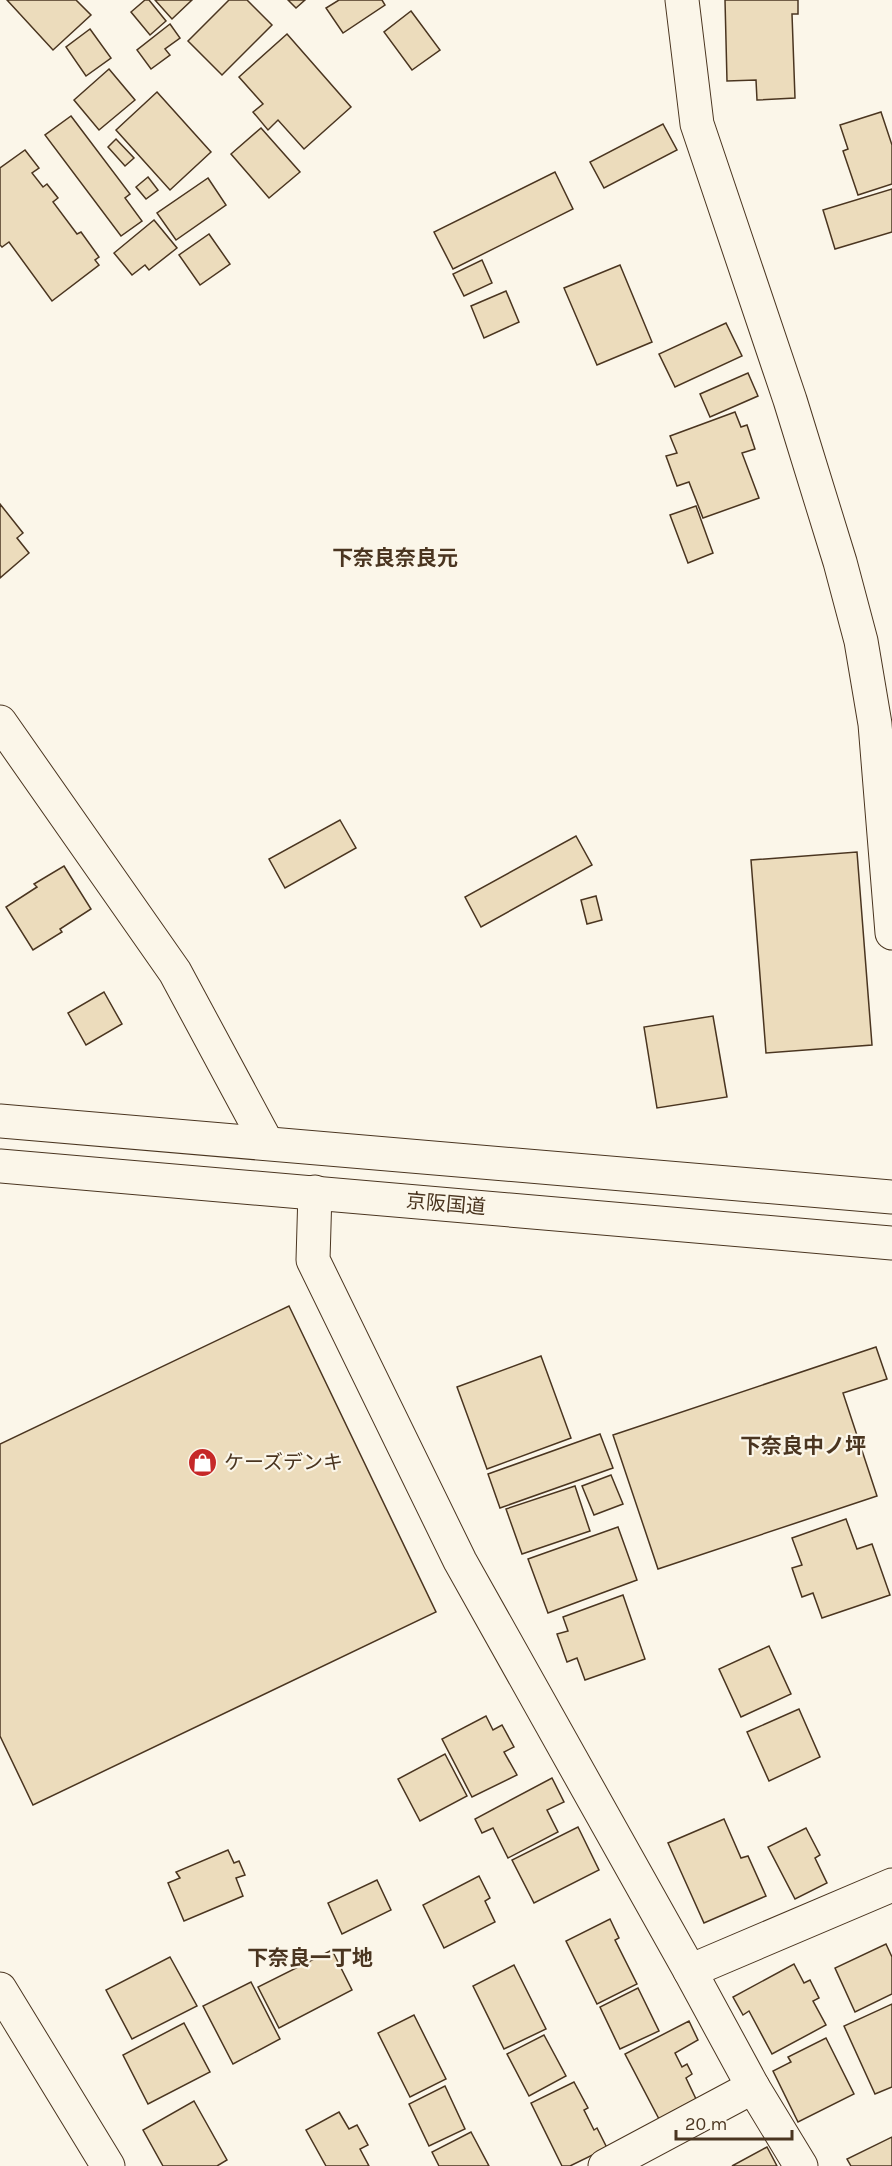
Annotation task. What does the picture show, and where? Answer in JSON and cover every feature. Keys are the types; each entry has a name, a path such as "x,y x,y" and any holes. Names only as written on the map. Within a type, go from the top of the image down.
{"main road":[{"path":"682,0 697,124 793,410 840,562 861,641 875,724 892,933"},
{"path":"0,722 175,972 267,1143"},
{"path":"0,1121 892,1197"},
{"name":"京阪国道","path":"0,1166 892,1243"},
{"path":"315,1192 313,1260 460,1561 753,2087 801,2166"},
{"path":"690,1971 892,1885"},
{"path":"0,1989 108,2166"},
{"path":"605,2166 753,2087"}],"building":[{"path":"7,0 76,0 91,15 53,50"},
{"path":"145,0 149,0 166,21 150,35 131,12"},
{"path":"155,0 192,0 172,19"},
{"path":"229,0 247,0 272,25 222,75 188,41"},
{"path":"288,0 305,0 296,8"},
{"path":"339,0 382,0 385,5 343,33 326,8"},
{"path":"725,0 798,0 798,14 792,14 795,98 757,100 756,80 727,81"},
{"path":"411,11 440,50 412,70 384,32"},
{"path":"170,24 180,38 165,49 170,55 151,69 137,50"},
{"path":"90,29 111,58 86,76 66,47"},
{"path":"287,34 351,107 304,149 278,120 268,130 253,112 263,104 239,77"},
{"path":"109,69 135,100 99,130 74,100"},
{"path":"157,92 211,152 170,190 116,130"},
{"path":"881,112 892,145 892,184 858,195 843,151 848,149 840,125"},
{"path":"71,116 130,194 125,198 142,221 121,236 45,135"},
{"path":"663,124 677,150 604,188 590,162"},
{"path":"261,128 300,172 269,198 231,154"},
{"path":"116,139 134,158 125,166 108,147"},
{"path":"25,150 39,168 32,173 43,187 47,184 58,198 53,202 77,234 81,232 99,257 95,260 99,265 52,301 9,242 2,247 0,245 0,168"},
{"path":"555,172 573,209 453,269 434,232"},
{"path":"148,177 158,190 146,199 136,187"},
{"path":"208,178 226,205 176,240 157,213"},
{"path":"892,189 892,232 835,249 823,210"},
{"path":"154,220 177,248 149,270 145,265 132,275 114,253"},
{"path":"209,234 230,264 200,285 179,255"},
{"path":"482,260 492,283 464,296 453,274"},
{"path":"620,265 652,342 597,365 564,288"},
{"path":"506,291 519,322 484,338 471,306"},
{"path":"726,323 742,356 675,387 659,354"},
{"path":"748,373 758,396 710,417 700,394"},
{"path":"735,412 741,427 747,425 755,449 742,453 759,498 703,518 689,482 677,486 666,456 677,453 670,436"},
{"path":"0,504 23,533 17,538 29,553 0,578"},
{"path":"696,506 713,553 688,563 670,515"},
{"path":"340,820 356,848 285,888 269,859"},
{"path":"576,836 592,865 481,927 465,897"},
{"path":"857,852 872,1045 766,1053 751,860"},
{"path":"64,866 91,909 60,929 62,932 33,950 6,907 37,887 34,884"},
{"path":"596,896 602,920 587,924 581,900"},
{"path":"104,992 122,1024 86,1045 68,1013"},
{"path":"713,1016 727,1097 657,1108 644,1027"},
{"name":"ケーズデンキ","path":"289,1306 436,1612 33,1805 0,1736 0,1444"},
{"path":"876,1347 887,1379 843,1393 877,1496 658,1569 613,1435"},
{"path":"541,1356 571,1438 487,1469 457,1387"},
{"path":"600,1434 613,1468 500,1508 488,1474"},
{"path":"611,1475 623,1504 594,1515 582,1486"},
{"path":"575,1486 590,1531 522,1554 506,1509"},
{"path":"846,1519 857,1549 872,1544 890,1595 822,1618 813,1593 802,1597 792,1568 802,1565 792,1538"},
{"path":"618,1527 637,1580 548,1613 528,1559"},
{"path":"623,1595 645,1659 585,1680 577,1658 567,1662 557,1634 568,1631 563,1617"},
{"path":"769,1646 791,1694 741,1717 719,1669"},
{"path":"799,1709 820,1757 769,1781 747,1732"},
{"path":"486,1716 493,1730 502,1725 514,1747 504,1752 517,1775 472,1797 442,1739"},
{"path":"445,1754 467,1796 420,1821 398,1779"},
{"path":"552,1778 564,1802 547,1810 558,1832 508,1858 493,1828 482,1833 475,1819"},
{"path":"724,1819 741,1858 748,1856 766,1896 704,1923 668,1843"},
{"path":"578,1827 599,1870 534,1903 512,1860"},
{"path":"806,1828 820,1855 815,1858 827,1883 795,1899 768,1847"},
{"path":"228,1850 234,1863 239,1861 245,1875 236,1878 243,1896 184,1921 168,1883 180,1878 176,1872"},
{"path":"479,1876 490,1898 485,1901 495,1922 444,1948 423,1905"},
{"path":"377,1880 391,1910 342,1934 328,1903"},
{"path":"610,1919 619,1938 615,1940 637,1984 597,2004 566,1941"},
{"path":"886,1944 892,1957 892,1994 855,2012 835,1968"},
{"path":"332,1950 352,1990 279,2028 258,1987"},
{"path":"170,1957 197,2006 132,2039 106,1990"},
{"path":"794,1964 804,1983 810,1980 819,1998 813,2001 826,2025 772,2054 749,2011 743,2015 733,1997"},
{"path":"514,1965 546,2029 504,2049 473,1986"},
{"path":"251,1982 280,2039 233,2064 203,2006"},
{"path":"638,1988 659,2031 620,2049 600,2007"},
{"path":"892,2004 892,2087 875,2094 844,2026"},
{"path":"414,2015 446,2079 410,2097 378,2033"},
{"path":"689,2021 698,2040 675,2053 682,2067 687,2064 692,2074 686,2078 696,2099 659,2119 625,2054"},
{"path":"184,2023 210,2072 148,2104 123,2055"},
{"path":"544,2035 566,2076 529,2096 507,2054"},
{"path":"826,2038 854,2094 798,2122 773,2071 791,2062 788,2057"},
{"path":"574,2082 588,2108 584,2110 594,2130 597,2128 607,2148 570,2166 562,2166 531,2103"},
{"path":"445,2086 465,2129 429,2146 409,2104"},
{"path":"194,2101 227,2160 217,2166 163,2166 143,2130"},
{"path":"339,2112 349,2129 357,2125 368,2145 360,2149 369,2166 326,2166 306,2130"},
{"path":"471,2132 489,2166 439,2166 432,2152"},
{"path":"892,2137 892,2166 851,2166 847,2159"},
{"path":"767,2147 777,2166 732,2166"}],"place":[{"name":"ケーズデンキ","path":"203,1462"}],"district":[{"name":"下奈良奈良元","path":"395,558"},
{"name":"下奈良中ノ坪","path":"803,1446"},
{"name":"下奈良一丁地","path":"310,1958"}]}
